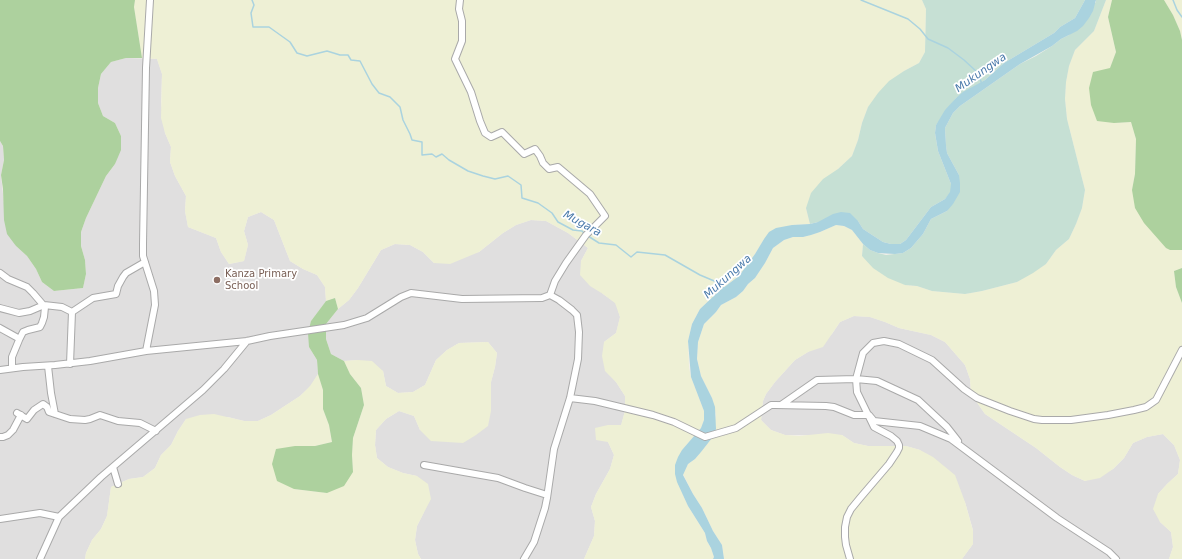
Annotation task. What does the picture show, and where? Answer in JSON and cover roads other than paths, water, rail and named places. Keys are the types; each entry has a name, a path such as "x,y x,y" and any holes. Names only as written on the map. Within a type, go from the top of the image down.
{"street":[{"path":"146,351 155,305 154,291 143,256 142,212 146,68 150,0"},
{"path":"460,0 459,9 462,21 462,41 455,59 471,92 485,133 491,137 502,132 524,154 535,149 543,163 549,169 558,167 590,194 604,216 586,235 566,262 554,280 550,295"},
{"path":"72,312 93,298 116,294 118,286 126,273 145,262"},
{"path":"0,272 8,279 27,287 45,307 44,317 40,327 23,332 12,357 12,368"},
{"path":"0,370 104,360 146,351 247,341 344,325 363,320 406,294 411,293 462,299 542,298 550,295 559,300 577,315 579,332 578,358 570,398 555,444 547,498 539,529 534,542 524,559"},
{"path":"0,308 19,313 30,311 44,305 62,307 72,312"},
{"path":"70,364 72,312"},
{"path":"0,328 19,340"},
{"path":"850,559 845,537 847,517 851,509 889,464 898,452 899,448 897,441 874,427 871,423 857,392 856,379 864,353 873,343 884,340 899,344 932,360 964,389 977,398 987,403 1034,419 1042,420 1071,420 1146,407 1156,400 1182,350"},
{"path":"40,559 59,517 113,467 203,390 224,369 247,341"},
{"path":"48,366 55,414"},
{"path":"781,405 817,380 856,379 877,381 918,400 947,427 962,448"},
{"path":"570,398 653,415 674,422 705,436 736,428 771,405 826,406 854,415 868,415 874,421 920,426 951,439 1057,518 1109,552 1116,559"},
{"path":"1,438 8,435 13,430 19,414 27,419 34,410 43,404 47,407 49,412 70,419 82,421 90,420 97,415 102,415 118,421 140,423 156,431"},
{"path":"424,464 498,478 547,495"},
{"path":"113,467 118,484"},
{"path":"0,519 40,514 59,517"}],"water":[{"path":"1085,0 1096,0 1093,11 1083,26 1020,64 960,106 953,113 945,128 946,145 947,153 959,175 960,192 947,211 931,219 923,234 911,248 903,253 878,253 870,250 863,244 852,230 844,226 836,225 811,235 793,237 784,240 773,248 755,278 743,291 736,297 721,305 704,324 698,342 697,359 701,376 715,407 716,429 712,438 701,452 688,464 683,475 722,545 724,559 713,559 714,557 705,533 688,506 675,474 675,465 678,457 682,450 701,428 704,420 704,411 691,377 688,341 692,324 700,309 719,291 739,276 769,232 776,228 810,224 841,212 850,213 863,229 883,242 900,244 906,240 931,207 945,199 950,192 951,184 938,151 935,133 936,125 945,110 963,92 985,80 1004,63 1054,33 1060,27 1075,18"}],"waterway":[{"name":"Mugara","path":"252,0 254,5 251,13 253,27 269,27 290,42 297,53 307,56 327,51 340,55 348,55 351,60 360,61 372,84 379,93 390,97 400,107 403,120 412,140 422,142 422,155 432,154 436,157 442,154 468,171 495,179 508,176 521,185 522,198 538,203 552,213 558,222 573,230 582,231 585,234"},
{"name":"Mukungwa","path":"861,0 908,19 920,29 928,39 948,48 964,60 977,72 982,84"},
{"path":"1173,0 1182,17"},
{"name":"Mugara","path":"588,236 599,243 616,245 631,257 637,252 665,255 700,275 719,283 724,289"}],"place":[{"name":"Kanza Primary School","path":"217,280"}]}
